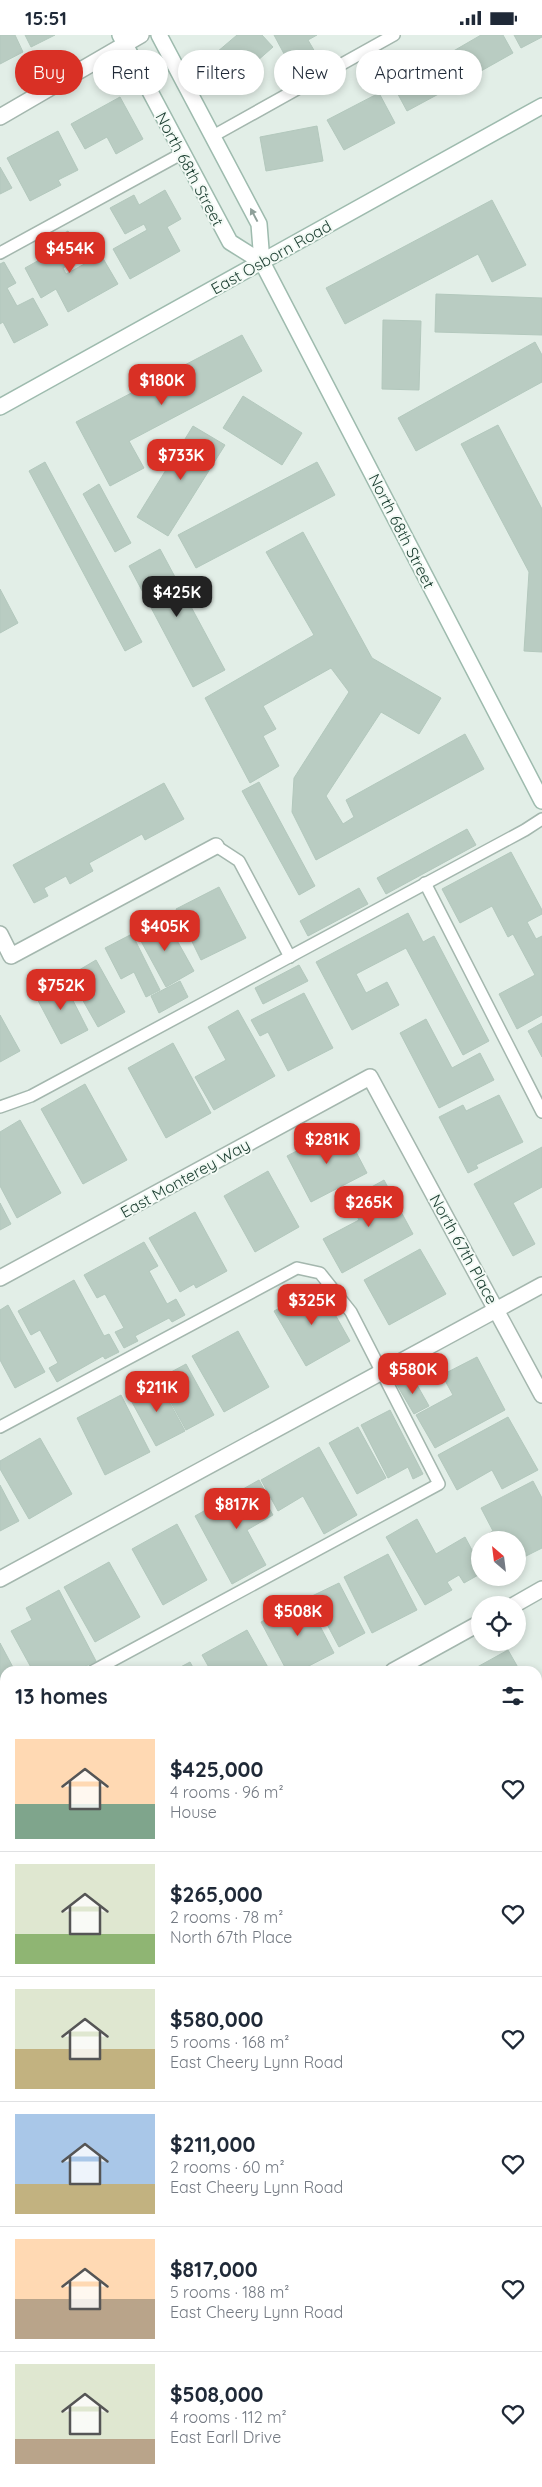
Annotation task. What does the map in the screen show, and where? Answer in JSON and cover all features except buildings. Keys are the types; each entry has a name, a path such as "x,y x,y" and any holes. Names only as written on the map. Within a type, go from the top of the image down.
{"street":[{"path":"0,117 122,40 141,35"},
{"name":"North 68th Street","path":"159,35 259,224 262,262 542,801"},
{"name":"North 68th Street","path":"122,40 181,154 230,242 262,262"},
{"name":"East Osborn Road","path":"0,407 542,106"},
{"path":"0,934 11,956 216,846"},
{"name":"East Monterey Way","path":"0,1278 370,1077"},
{"name":"North 67th Place","path":"370,1077 542,1395"},
{"path":"0,1579 542,1285"},
{"path":"526,1598 542,1589"},
{"path":"401,1666 471,1628"}],"lane":[{"path":"213,136 394,35"},
{"path":"0,253 181,154"},
{"path":"0,1107 31,1096 542,819"},
{"path":"216,846 239,861 290,957"},
{"path":"425,883 542,1112"},
{"path":"0,1427 297,1268 320,1273 351,1312 439,1484 102,1666"}]}
